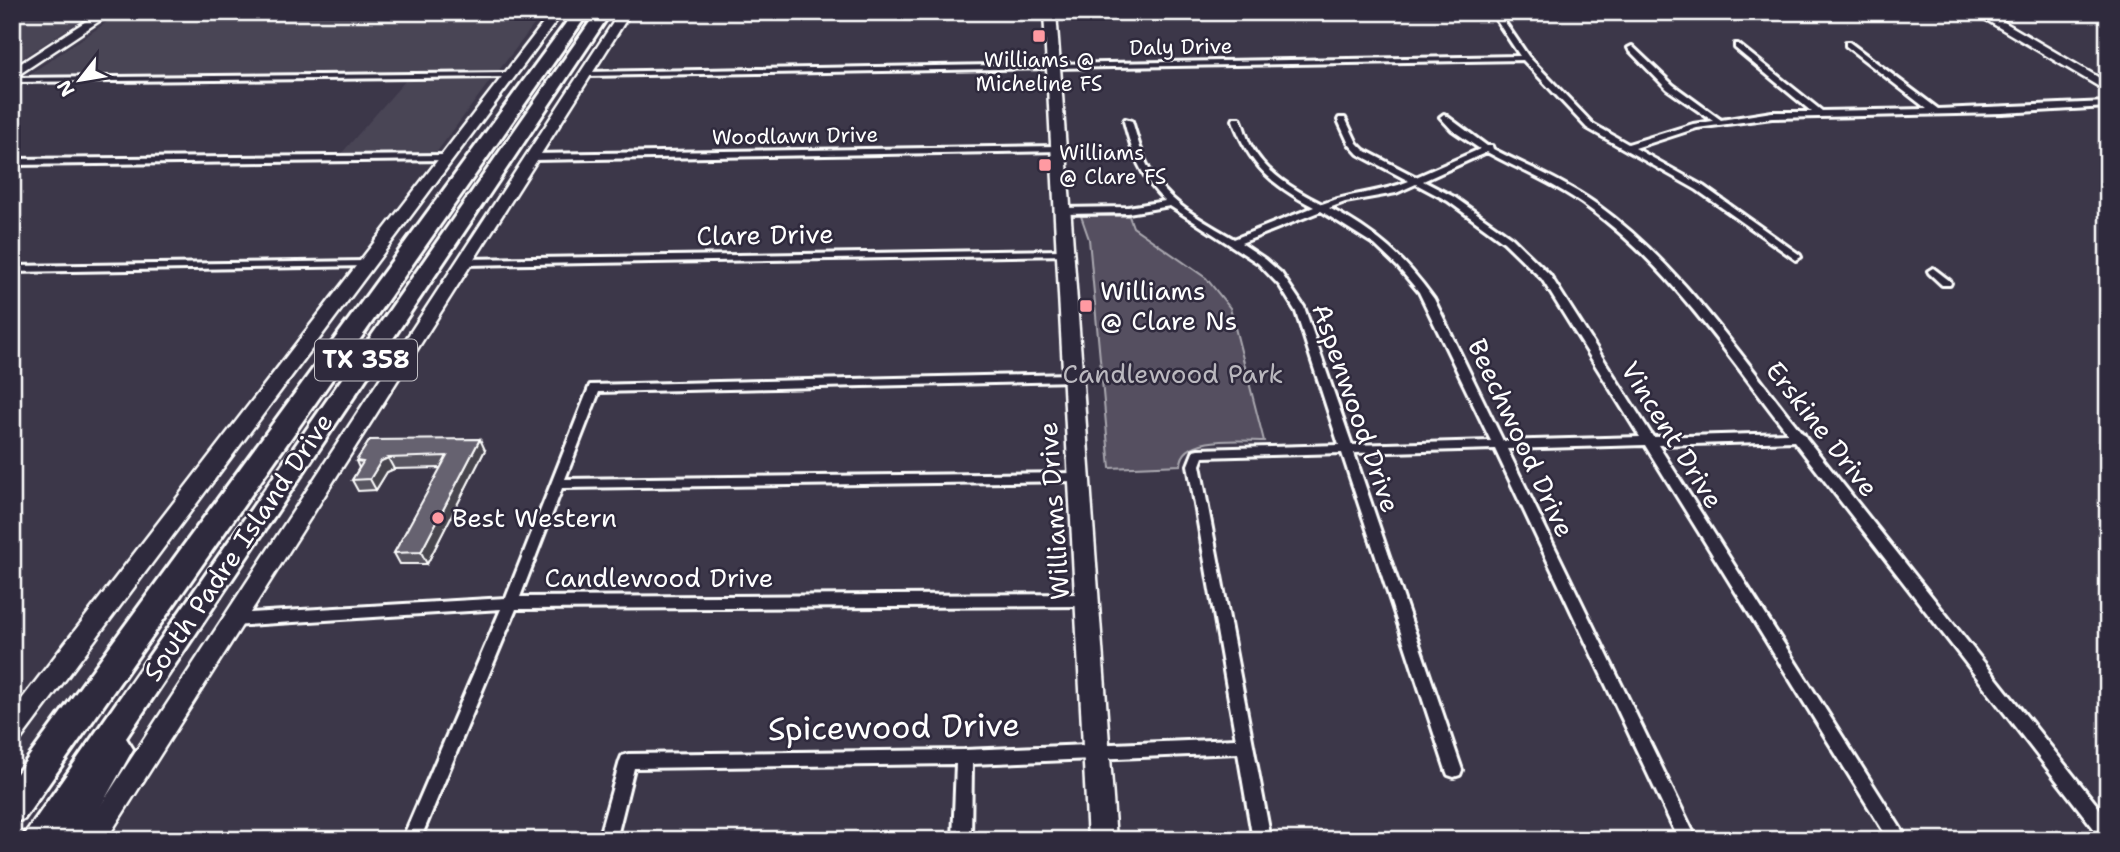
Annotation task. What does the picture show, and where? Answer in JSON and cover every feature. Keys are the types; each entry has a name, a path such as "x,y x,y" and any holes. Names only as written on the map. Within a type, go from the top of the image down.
{"highway":[{"path":"555,48 572,12"},
{"name":"South Padre Island Drive","path":"14,805 555,48 598,13"},
{"name":"South Padre Island Drive","path":"38,840 598,13"},
{"path":"63,840 116,753 128,708"}],"main road":[{"path":"12,77 108,12"},
{"path":"12,731 558,12"},
{"path":"91,840 626,12"},
{"path":"1978,12 2108,88"},
{"name":"Williams Drive","path":"1050,13 1102,840"}],"street":[{"path":"1050,13 1153,12"},
{"path":"1494,12 1525,58 1590,126 1710,195 1796,257"},
{"path":"1849,44 1935,111"},
{"path":"1738,46 1819,113"},
{"path":"1632,48 1670,87 1718,121"},
{"name":"Daly Drive","path":"586,74 1525,58"},
{"path":"12,77 509,75"},
{"path":"1627,147 1718,121 1819,113 2108,104"},
{"name":"Erskine Drive","path":"1444,117 1464,136 1567,190 1640,244 1670,274 2108,833"},
{"name":"Beechwood Drive","path":"1237,120 1243,142 1252,159 1270,176 1371,237 1412,276 1429,299 1688,840"},
{"name":"Vincent Drive","path":"1342,120 1353,144 1361,152 1419,181 1481,219 1546,277 1899,840"},
{"name":"Aspenwood Drive","path":"1128,121 1146,173 1172,203 1278,276 1292,295 1311,337 1454,770"},
{"path":"1232,243 1343,199 1393,191 1489,148"},
{"name":"Woodlawn Drive","path":"533,157 1058,149"},
{"path":"12,162 446,158"},
{"path":"1062,211 1128,210 1172,203"},
{"name":"Clare Drive","path":"465,262 1065,253"},
{"path":"12,269 366,264"},
{"path":"1933,271 1946,283"},
{"path":"411,840 511,603 594,388 1072,378"},
{"path":"1262,840 1195,464 1198,453 1800,437"},
{"path":"559,484 1079,477"},
{"name":"Candlewood Drive","path":"232,620 511,603 1086,600"},
{"name":"Spicewood Drive","path":"607,840 628,761 964,757 1244,746"},
{"path":"962,840 964,757"}],"shaded area":[{"path":"12,12 93,12 12,65"},
{"path":"122,12 544,12 499,70 27,76"},
{"path":"405,81 490,81 436,153 340,155"},
{"path":"294,831 290,840 120,840 121,838"}],"green space":[{"name":"Candlewood Park","path":"1081,216 1129,216 1133,227 1206,278 1230,308 1264,441 1229,440 1202,444 1191,448 1184,455 1181,465 1110,468 1089,239"}],"building":[{"path":"480,439 421,552 394,553 447,456 388,458 381,461 370,479 352,480 363,462 356,461 370,440"}],"place":[{"name":"Williams @ Micheline FS","path":"1039,36"},
{"name":"Williams @ Clare FS","path":"1045,165"},
{"name":"Williams @ Clare Ns","path":"1086,306"},
{"name":"Best Western","path":"438,518"}]}
